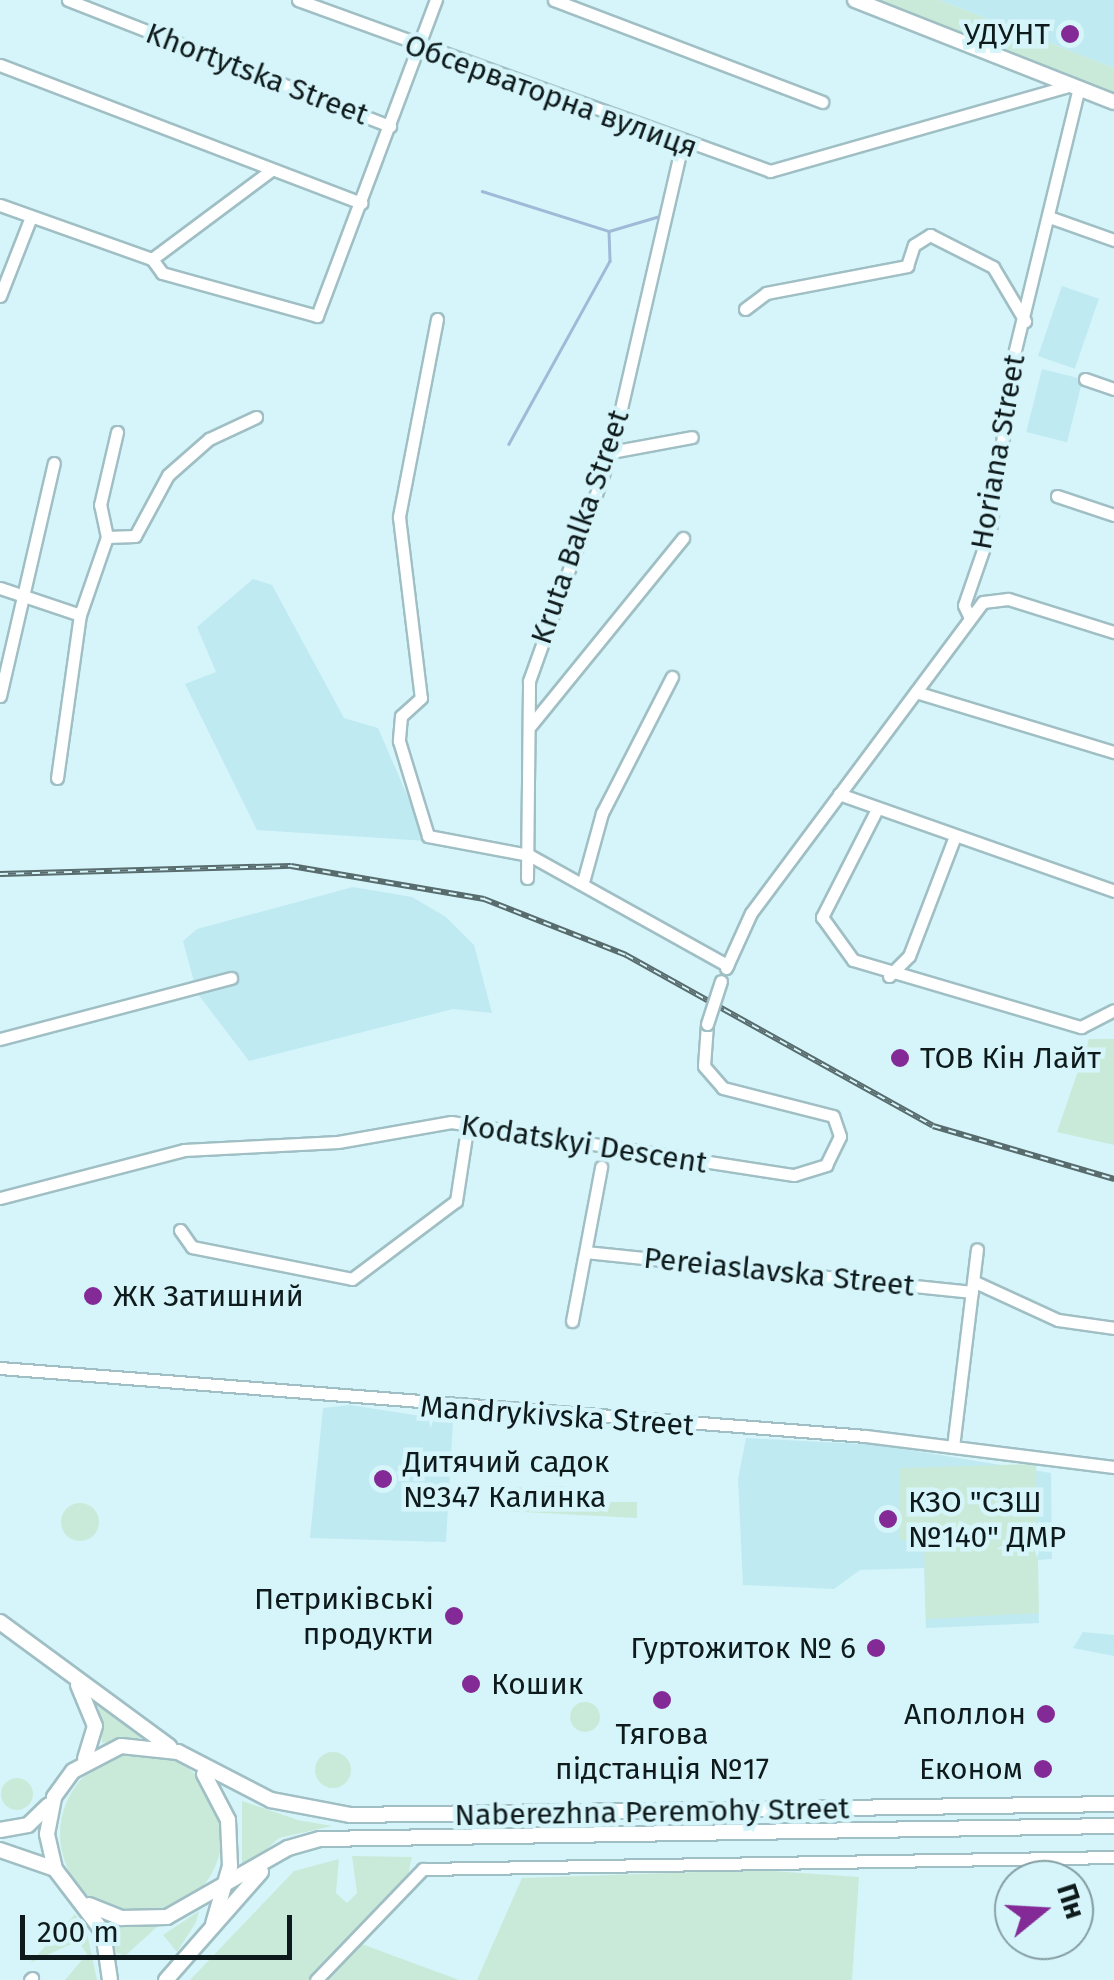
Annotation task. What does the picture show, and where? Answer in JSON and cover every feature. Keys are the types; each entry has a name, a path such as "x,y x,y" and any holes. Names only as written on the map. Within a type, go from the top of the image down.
{"main road":[{"path":"855,0 1114,102"},
{"path":"0,1622 178,1752"},
{"path":"0,1830 28,1825 85,1759 95,1726 72,1676"},
{"name":"Naberezhna Peremohy Street","path":"85,1759 121,1746 178,1752 198,1766 271,1800 363,1816 1114,1804"},
{"name":"Naberezhna Peremohy Street","path":"198,1766 222,1800 229,1841 225,1886 213,1924"},
{"path":"54,1797 46,1834 55,1869 84,1902 102,1932 110,1980"},
{"path":"980,1806 980,1828"},
{"name":"Naberezhna Peremohy Street","path":"84,1902 154,1920 203,1899 275,1856 333,1839 1114,1826"},
{"path":"203,1899 229,1841"},
{"path":"0,1850 55,1869"},
{"name":"Naberezhna Peremohy Street","path":"166,1980 275,1856"}],"street":[{"name":"Khortytska Street","path":"68,0 390,126"},
{"name":"Обсерваторна вулиця","path":"298,0 416,48 682,145 770,171 1076,86"},
{"path":"0,204 152,258 162,274 310,320 362,203 436,0"},
{"path":"554,0 822,102"},
{"path":"0,65 362,203"},
{"name":"Horiana Street","path":"720,981 741,928 970,618 964,605 990,530 1026,321 1076,86"},
{"name":"Kruta Balka Street","path":"527,878 536,655 611,452 682,145"},
{"path":"152,258 270,171"},
{"path":"0,296 31,217"},
{"path":"1048,217 1114,240"},
{"path":"745,310 766,293 907,266 921,238 953,239 993,267 1026,321"},
{"path":"436,319 400,517 421,698 401,716 399,741 428,836 529,856 583,882 727,965"},
{"path":"1085,379 1114,389"},
{"path":"106,537 135,536 168,475 209,439 256,417"},
{"path":"57,778 80,615 106,537 100,505 117,432"},
{"path":"611,452 692,437"},
{"path":"0,696 54,463"},
{"path":"1057,496 1114,515"},
{"path":"531,725 683,538"},
{"path":"0,588 80,615"},
{"path":"970,618 997,598 1114,632"},
{"path":"583,882 602,812 672,677"},
{"path":"916,692 1114,752"},
{"path":"838,794 875,813 1114,891"},
{"path":"875,813 822,925 853,960 889,976 1080,1027 1114,1010"},
{"path":"889,976 909,956 954,839"},
{"path":"0,1039 231,978"},
{"name":"Kodatskyi Descent","path":"0,1198 184,1150 305,1146 468,1122 794,1175 826,1165 840,1136 832,1116 723,1088 704,1066 707,1024 720,981"},
{"path":"180,1230 192,1248 352,1279 456,1201 468,1122"},
{"path":"572,1321 601,1167"},
{"path":"953,1447 977,1250"},
{"name":"Pereiaslavska Street","path":"586,1252 973,1287 1058,1320 1114,1328"},
{"name":"Mandrykivska Street","path":"0,1368 953,1447 1114,1467"},
{"name":"Naberezhna Peremohy Street","path":"316,1980 422,1868 1114,1857"}],"shaded area":[{"name":"УДУНТ","path":"939,0 1114,0 1114,68"},
{"path":"1062,286 1099,299 1075,369 1038,356"},
{"path":"1042,369 1083,379 1067,442 1026,432"},
{"path":"253,579 272,585 344,718 378,728 427,841 257,830 185,684 216,672 197,627"},
{"path":"353,887 412,897 446,917 474,945 492,1013 453,1009 249,1061 197,993 183,941 197,929"},
{"name":"Дитячий садок №347 Калинка","path":"350,1405 453,1421 446,1542 310,1538 323,1408"},
{"name":"КЗО \"СЗШ №140\" ДМР","path":"746,1438 879,1445 1051,1473 1052,1559 1037,1560 1039,1623 926,1628 924,1568 860,1570 834,1589 743,1585 738,1479"},
{"path":"1083,1632 1114,1635 1114,1656 1073,1648"}],"green space":[{"path":"871,0 939,0 1114,68 1114,95"},
{"path":"1089,1039 1114,1039 1114,1145 1057,1132"},
{"path":"1036,1464 1039,1613 926,1619 924,1541 900,1540 899,1468"},
{"path":"565,1486 571,1502 637,1502 637,1518 502,1511 502,1488"},
{"path":"80,1503 94,1508 99,1522 94,1536 80,1541 66,1536 61,1522 66,1508"},
{"path":"98,1699 145,1737 102,1743"},
{"path":"585,1702 596,1706 600,1717 596,1728 585,1732 574,1728 570,1717 574,1706"},
{"path":"333,1752 345,1758 351,1770 345,1782 333,1788 321,1782 315,1770 321,1758"},
{"path":"141,1753 172,1760 198,1777 215,1803 222,1834 215,1865 198,1891 172,1908 141,1915 110,1908 84,1891 67,1865 60,1834 67,1803 84,1777 110,1760"},
{"path":"17,1778 28,1783 33,1794 28,1805 17,1810 6,1805 1,1794 6,1783"},
{"path":"242,1801 298,1820 332,1826 279,1838 242,1871"},
{"path":"352,1856 412,1857 408,1875 308,1980 190,1980 294,1871 339,1859 336,1893 347,1903 357,1893"},
{"path":"757,1870 859,1877 852,1980 477,1980 522,1878"},
{"path":"199,1911 196,1922 177,1952 163,1935"},
{"path":"75,1914 87,1933 97,1980 65,1980 87,1954 78,1941 30,1963"},
{"path":"110,1926 158,1926 125,1956 115,1952"},
{"path":"359,1943 459,1980 323,1980"}],"waterway":[{"path":"482,191 609,231 610,261 509,444"},
{"path":"609,231 663,215"}],"railway":[{"path":"0,874 291,866 484,899 626,955 933,1126 1114,1179"}],"place":[{"name":"УДУНТ","path":"1070,34"},
{"name":"ТОВ Кін Лайт","path":"900,1058"},
{"name":"ЖК Затишний","path":"93,1296"},
{"name":"Дитячий садок №347 Калинка","path":"383,1479"},
{"name":"КЗО \"СЗШ №140\" ДМР","path":"888,1519"},
{"name":"Петриківські продукти","path":"454,1616"},
{"name":"Гуртожиток № 6","path":"876,1648"},
{"name":"Кошик","path":"471,1684"},
{"name":"Тягова пiдстанцiя №17","path":"662,1700"},
{"name":"Аполлон","path":"1046,1714"},
{"name":"Економ","path":"1043,1769"}]}
